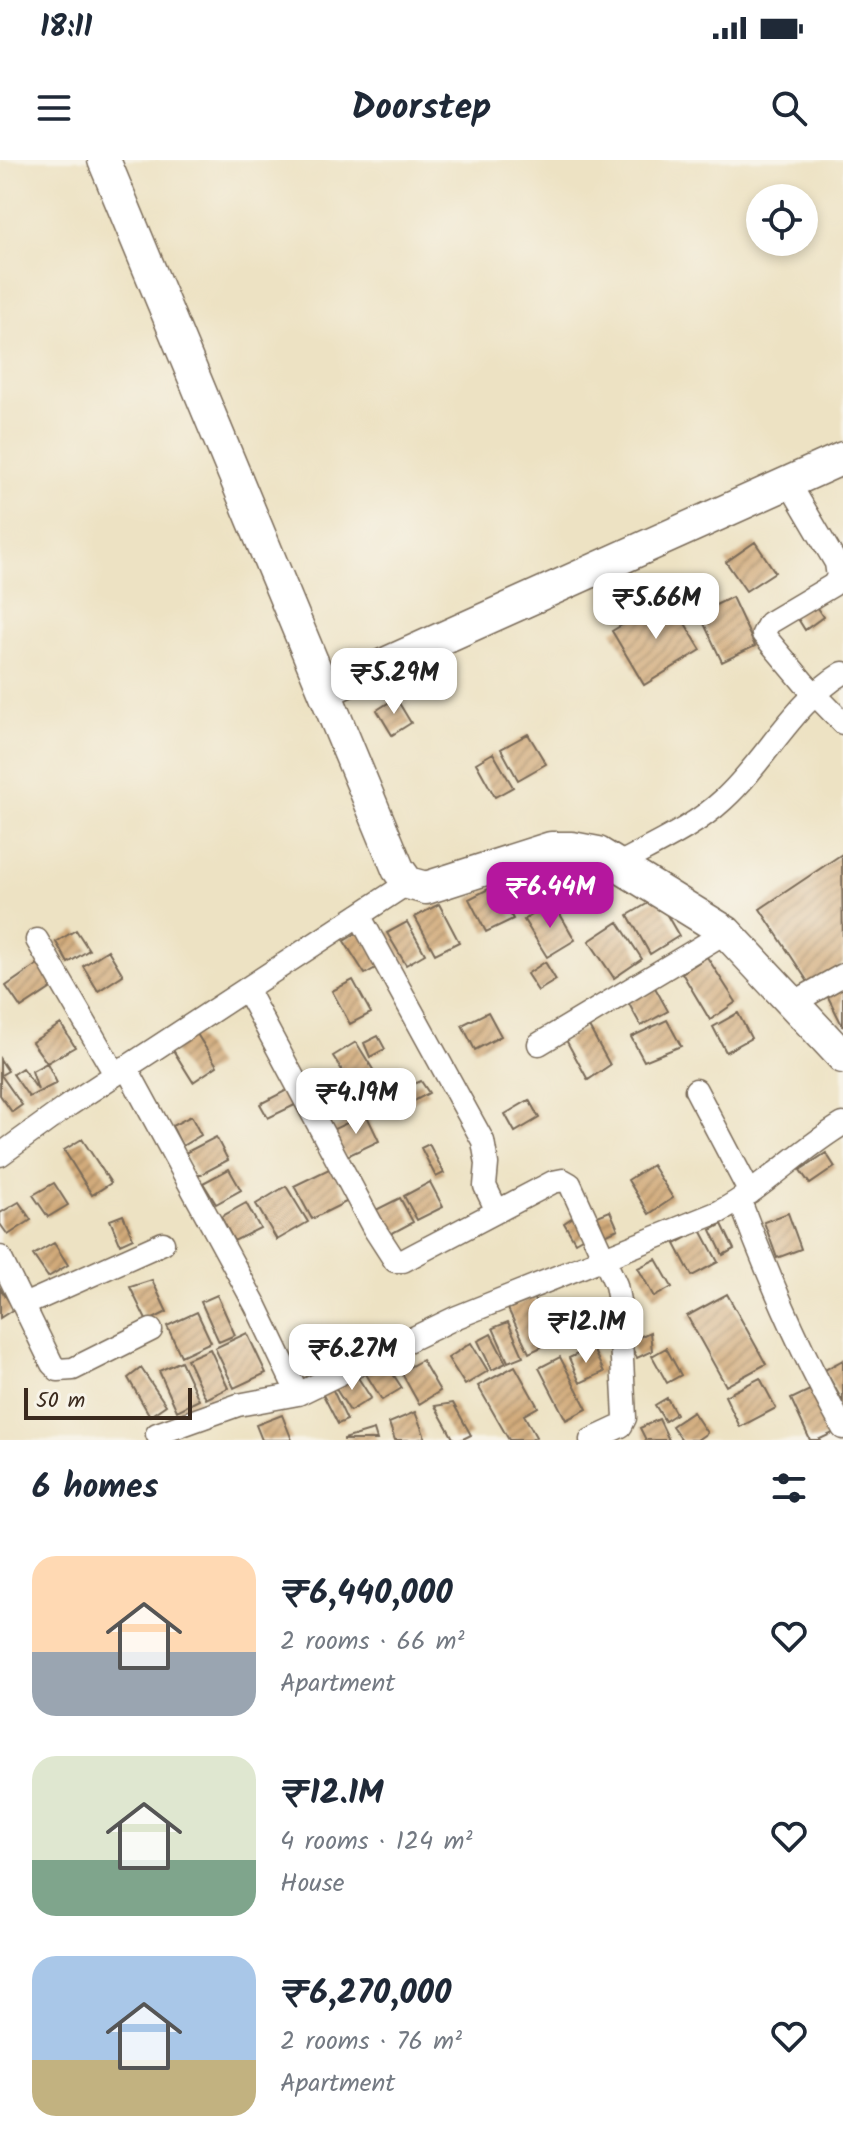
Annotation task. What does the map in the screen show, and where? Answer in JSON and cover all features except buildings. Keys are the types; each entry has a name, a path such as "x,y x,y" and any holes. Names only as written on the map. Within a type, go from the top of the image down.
{"street":[{"path":"104,160 398,869 408,883 426,888 551,848 598,853 726,932 843,1057"},
{"path":"325,691 843,458"},
{"path":"789,483 836,563 838,577 833,585 769,623 763,634 843,723"},
{"path":"617,865 696,821 724,799 814,694 843,673"},
{"path":"0,1155 120,1071 408,883"},
{"path":"359,915 483,1141 487,1164 485,1186 497,1211"},
{"path":"539,1044 726,932"},
{"path":"37,940 120,1071 256,1306 298,1394"},
{"path":"791,1004 843,975"},
{"path":"246,989 373,1227 395,1261 403,1261 553,1182 563,1180 575,1192 616,1285 626,1405 621,1426 591,1440"},
{"path":"696,1090 745,1197 766,1269 810,1369 843,1428"},
{"path":"157,1434 247,1402 298,1394 457,1317 719,1212 745,1197 815,1141 843,1124"},
{"path":"24,1305 163,1243"},
{"path":"0,1257 52,1364 58,1370 73,1369 151,1330"}]}
